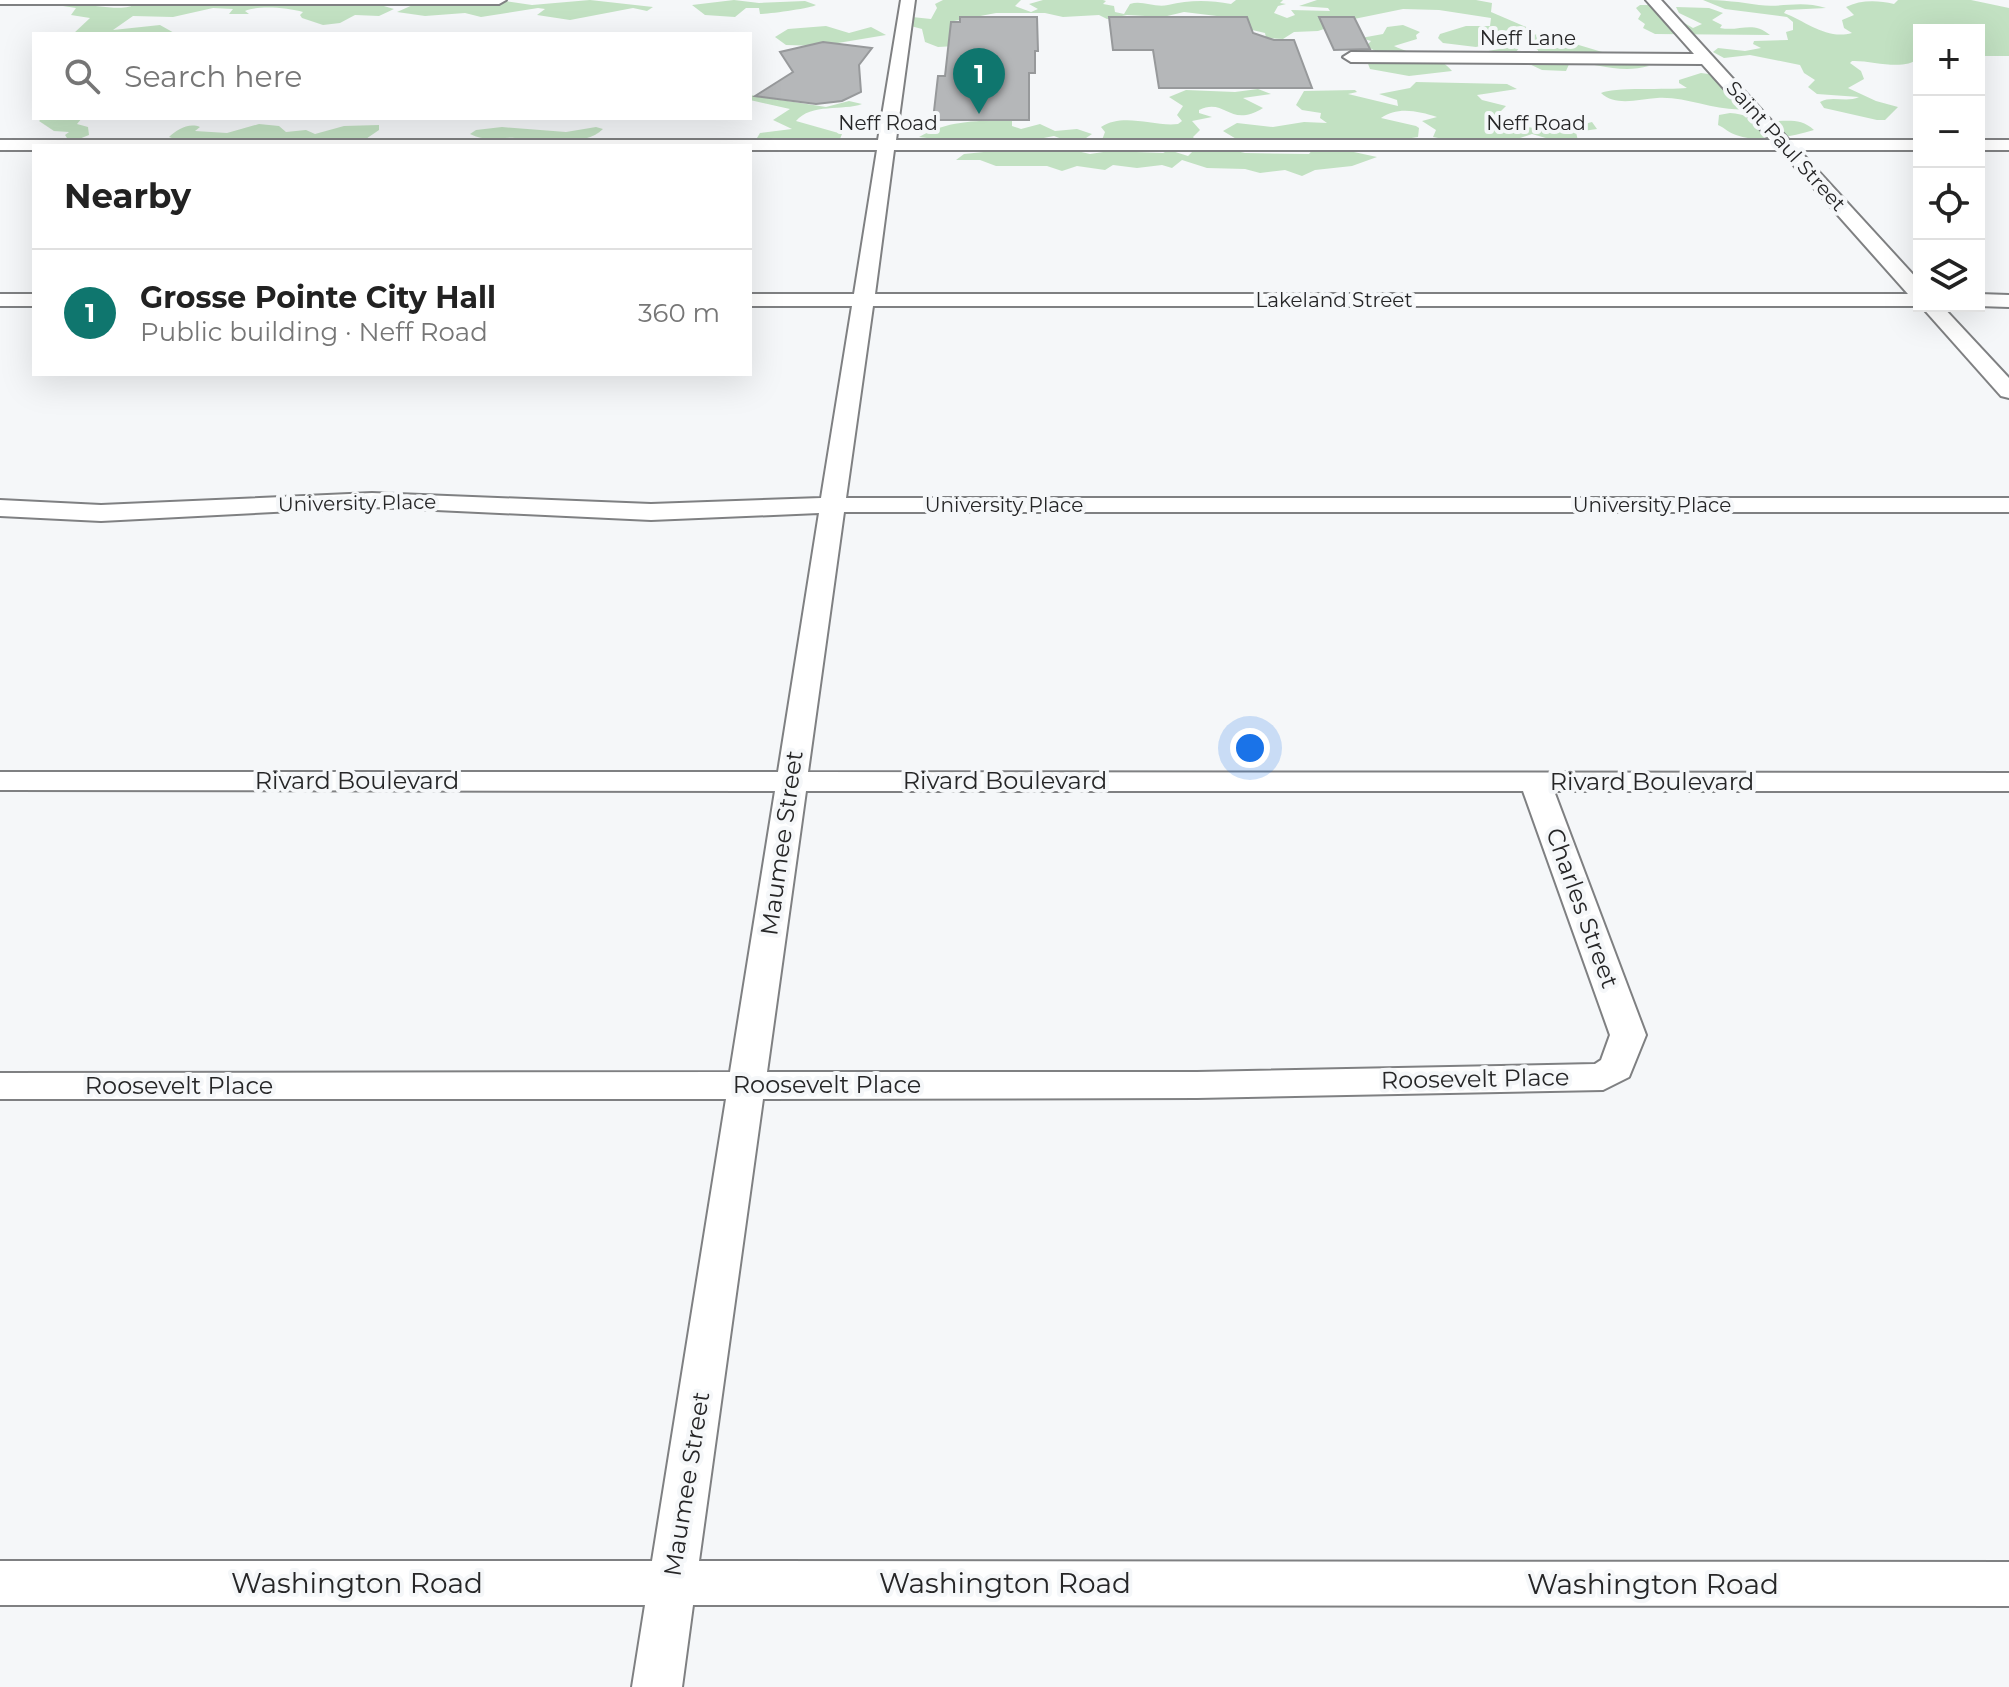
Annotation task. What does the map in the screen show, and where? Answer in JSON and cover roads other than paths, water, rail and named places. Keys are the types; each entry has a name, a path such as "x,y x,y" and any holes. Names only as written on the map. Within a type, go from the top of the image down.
{"street":[{"path":"0,0 499,0"},
{"name":"Maumee Street","path":"657,1687 908,0"},
{"name":"Saint Paul Street","path":"1653,0 1913,286"},
{"name":"Neff Lane","path":"1351,57 1706,59"},
{"name":"Neff Road","path":"0,145 32,145"},
{"name":"Neff Road","path":"752,145 1913,145"},
{"path":"1985,145 2009,145"},
{"path":"0,300 32,300"},
{"name":"Lakeland Street","path":"752,300 1913,300"},
{"path":"1985,300 2009,301"},
{"path":"1937,312 2009,391"},
{"name":"University Place","path":"0,508 101,513 372,500 651,512 832,505 2009,505"},
{"name":"Rivard Boulevard","path":"0,781 2009,782"},
{"name":"Charles Street","path":"1535,782 1628,1035"},
{"name":"Roosevelt Place","path":"0,1086 1197,1085 1603,1077 1616,1068 1628,1035"},
{"name":"Washington Road","path":"0,1583 2009,1584"}],"place":[{"name":"Grosse Pointe City Hall","path":"979,114"}]}
